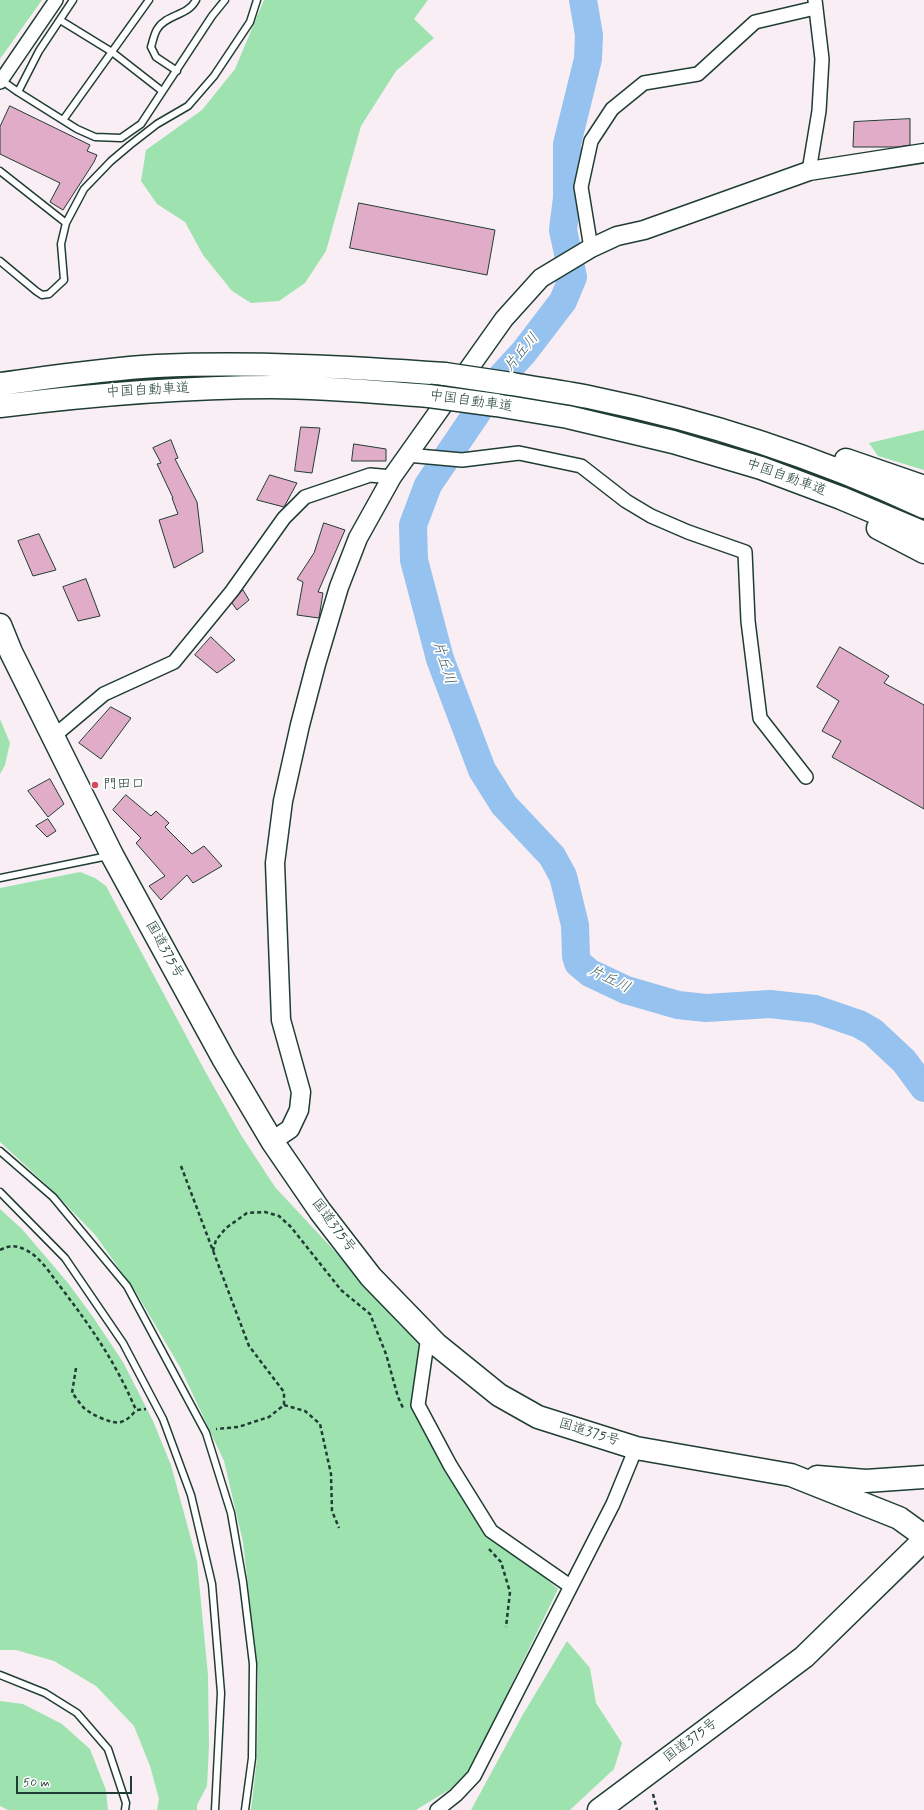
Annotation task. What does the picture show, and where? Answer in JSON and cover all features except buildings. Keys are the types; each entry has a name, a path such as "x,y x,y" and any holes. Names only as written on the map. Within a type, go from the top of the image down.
{"highway":[{"name":"中国自動車道","path":"0,384 82,373 148,367 222,364 340,366 445,374 592,397 684,420 763,444 838,471 924,507"},
{"name":"中国自動車道","path":"0,406 84,395 222,387 330,388 429,396 496,405 568,417 673,442 761,468 841,498 924,533"},
{"path":"592,397 666,411 795,444 853,462 924,487"},
{"path":"568,417 761,478 830,506 890,533 924,552"},
{"name":"国道375号","path":"0,624 11,652 112,855 224,1060 272,1141 320,1211 371,1276 428,1336 500,1395 538,1418 636,1448 791,1476 863,1502 899,1518 924,1536"},
{"path":"791,1476 866,1481 924,1477"},
{"name":"国道375号","path":"599,1810 804,1657 924,1540"}],"street":[{"path":"0,81 56,0"},
{"path":"591,248 581,187 591,141 612,109 644,83 698,74 755,22 815,4 822,59 819,111 809,171"},
{"path":"272,1141 290,1128 299,1110 301,1092 281,1020 275,863 283,801 300,724 339,588 358,538 392,477 504,319 541,278 591,248 617,236 644,230 809,171 924,153"},
{"path":"407,455 462,460 519,453 581,466 626,501 651,516 688,532 745,552 748,621 760,718 806,777"},
{"path":"54,736 104,694 174,662 232,591 284,518 305,497 370,475 392,477"},
{"path":"428,1336 418,1406 450,1466 490,1531 570,1586"},
{"path":"437,1810 456,1796 474,1776 613,1504 636,1448"}],"lane":[{"path":"18,92 39,51 73,0"},
{"path":"63,120 149,0"},
{"path":"177,71 156,57 151,47 158,28 172,17 188,11 196,0"},
{"path":"0,81 77,130 95,137 121,138 141,124 212,16 225,0"},
{"path":"0,260 42,295 49,294 64,280 61,244 66,223 84,190 111,161 157,124 188,106 214,76 250,22 257,0"},
{"path":"60,20 112,52 162,91"},
{"path":"0,171 66,223"},
{"path":"0,878 112,855"},
{"path":"0,1151 53,1197 127,1286 202,1426 231,1513 243,1582 253,1664 252,1758 245,1810"},
{"path":"0,1192 65,1258 123,1343 163,1419 191,1495 212,1584 221,1693 215,1810"},
{"path":"0,1675 45,1693 77,1713 108,1749 126,1803 125,1810"}],"path":[{"path":"181,1166 248,1346 284,1392 284,1405"},
{"path":"213,1251 216,1240 226,1228 247,1213 265,1212 279,1216 291,1227 341,1290 370,1314 386,1354 398,1397 405,1411"},
{"path":"0,1250 10,1245 27,1250 40,1260 91,1327 122,1379 136,1410"},
{"path":"76,1368 72,1393 87,1411 107,1421 120,1423 131,1417 136,1410"},
{"path":"202,1426 220,1430 238,1427 269,1417 284,1405"},
{"path":"284,1405 305,1411 320,1424 331,1474 332,1511 339,1528"},
{"path":"136,1410 158,1409"},
{"path":"487,1546 501,1562 510,1592 506,1627"}],"green space":[{"path":"0,0 42,0 0,59"},
{"path":"264,0 428,0 414,19 434,38 396,71 361,126 326,251 305,283 279,301 251,303 232,291 203,255 185,222 157,204 141,181 146,150 202,110 235,69"},
{"path":"924,430 924,470 878,456 869,443"},
{"path":"0,719 10,743 5,765 0,774"},
{"path":"80,872 95,878 106,886 206,1073 241,1135 275,1187 423,1346 413,1401 417,1419 475,1519 494,1540 520,1556 558,1589 465,1780 416,1810 251,1810 257,1759 258,1672 243,1542 224,1461 180,1367 137,1294 96,1236 52,1190 0,1142 0,888"},
{"path":"0,1209 22,1229 68,1283 93,1317 123,1362 153,1421 171,1465 197,1561 208,1675 209,1746 207,1786 197,1805 197,1810 157,1810 159,1799 150,1766 134,1726 96,1686 54,1661 16,1650 0,1650"},
{"path":"567,1641 590,1668 596,1703 622,1743 614,1769 570,1810 471,1810 522,1716"},
{"path":"0,1701 23,1704 62,1724 90,1749 106,1790 108,1810 8,1810 0,1806"}],"waterway":[{"name":"片丘川","path":"583,0 589,35 588,59 567,144 567,198 563,230 573,277 563,301 524,352 502,376 428,485 413,525 414,560 440,659 482,770 504,805 552,856 563,876 575,925 576,956 578,963 590,973 626,990 678,1005 706,1008 770,1004 815,1009 859,1024 873,1032 904,1061 924,1088"}],"place":[{"name":"門田口","path":"95,785"}]}
